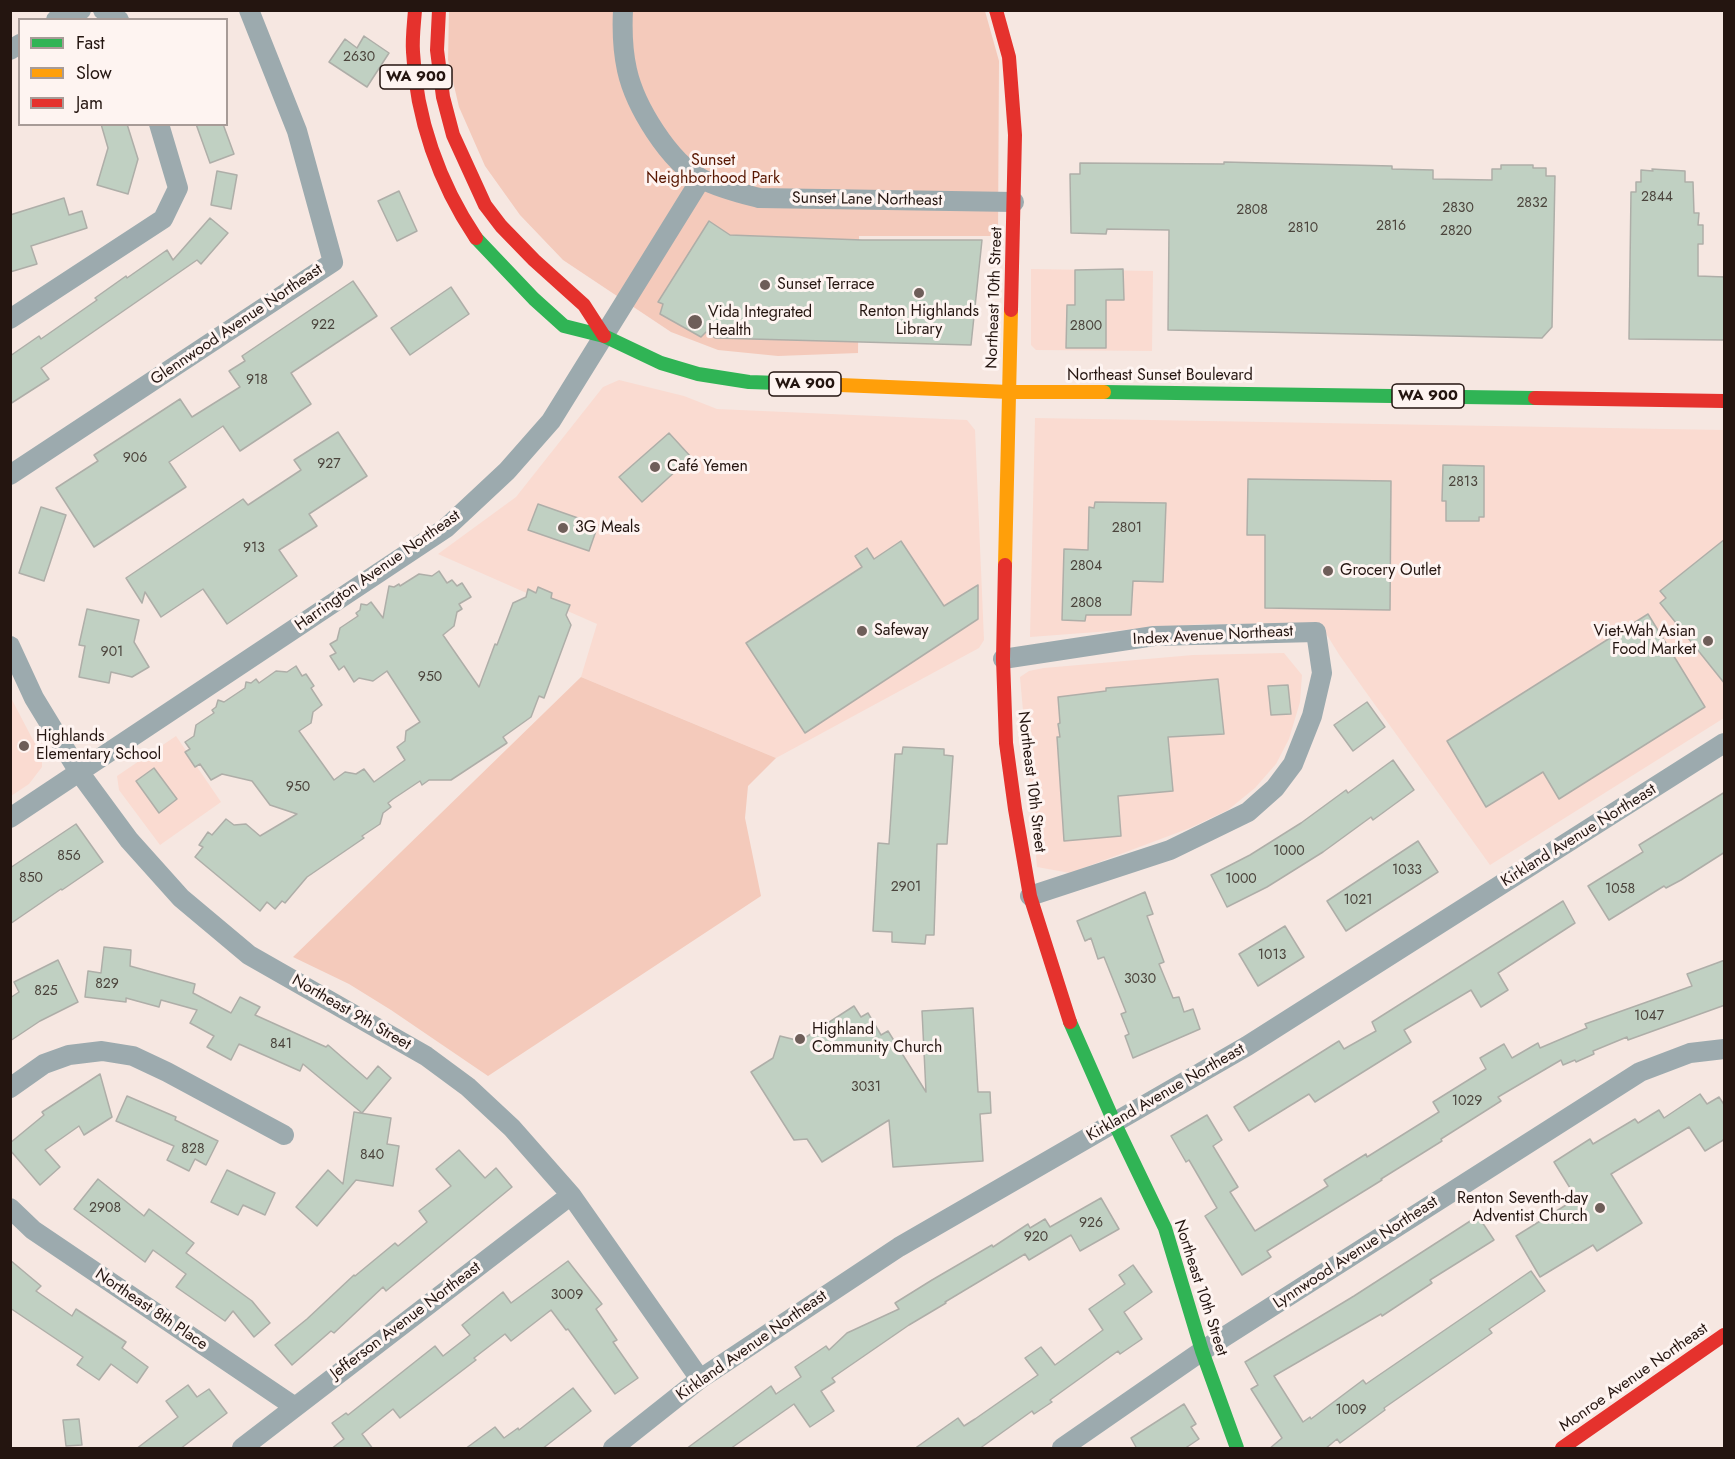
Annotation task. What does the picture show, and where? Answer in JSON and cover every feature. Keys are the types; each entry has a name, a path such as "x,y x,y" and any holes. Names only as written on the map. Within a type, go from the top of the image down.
{"main road":[{"name":"Northeast Sunset Boulevard","path":"415,10 413,51 419,102 430,143 440,172 480,244 564,326 604,336 661,363 698,375 749,382 1009,392 1174,392 1725,400"},
{"name":"WA 900","path":"439,10 437,50 443,97 453,135 485,205 501,226 528,254 584,305 604,336"},
{"name":"Northeast 10th Street","path":"996,10 1012,71 1015,135 1004,659 1006,742 1015,809 1030,896 1066,1013 1115,1124 1165,1228 1203,1351 1237,1449"},
{"path":"430,143 445,151 472,197 485,205"},
{"name":"Monroe Avenue Northeast","path":"1562,1449 1725,1335"}],"street":[{"path":"59,18 65,13 81,10"},
{"path":"103,10 116,18"},
{"name":"Glennwood Avenue Northeast","path":"10,475 333,261 297,131 249,10"},
{"name":"Sunset Lane Northeast","path":"623,10 627,72 640,104 659,137 682,165 701,179 759,198 1014,202"},
{"path":"10,319 162,219 178,188 160,126"},
{"name":"Harrington Avenue Northeast","path":"10,818 446,528 507,471 551,421 701,179"},
{"name":"Index Avenue Northeast","path":"1004,659 1154,636 1317,632 1322,673 1312,717 1293,764 1275,788 1248,812 1170,850 1030,896"},
{"name":"Northeast 9th Street","path":"10,646 34,698 79,772 133,845 181,898 249,955 426,1056 468,1087 512,1128 571,1195 700,1379"},
{"name":"Kirkland Avenue Northeast","path":"613,1449 700,1379 900,1246 1247,1046 1725,743"},
{"name":"Lynnwood Avenue Northeast","path":"1062,1449 1203,1351 1640,1072 1690,1053 1725,1049"},
{"path":"10,1088 44,1064 69,1055 102,1052 133,1056 168,1072 284,1135"},
{"name":"Jefferson Avenue Northeast","path":"242,1449 571,1195"},
{"name":"Northeast 8th Place","path":"10,1208 33,1230 295,1407"}],"shaded area":[{"path":"1031,269 1153,271 1152,351 1036,350 1031,345"},
{"path":"619,380 684,396 717,409 967,420 975,430 984,640 979,648 776,758 581,677 597,624 438,554 516,497 603,387"},
{"path":"1035,418 1724,430 1724,718 1490,865 1340,656 1322,627 1204,624 1030,637"},
{"path":"1284,653 1302,675 1300,702 1289,739 1276,764 1255,788 1228,810 1190,828 1070,873 1037,867 1020,677 1029,671 1044,668 1193,655"},
{"name":"Highlands Elementary School","path":"10,696 33,740 42,751 42,767 29,784 11,796"},
{"path":"176,736 221,802 160,845 119,790 117,776"}],"green space":[{"name":"Sunset Neighborhood Park","path":"449,11 985,11 999,61 998,236 859,236 858,353 778,356 718,350 671,332 563,260 520,215 485,166 459,107 448,60"},
{"path":"581,677 776,758 748,786 745,818 761,896 488,1076 349,984 293,957"}],"building":[{"path":"364,36 389,53 367,87 329,62 345,39 357,48"},
{"path":"102,126 128,126 138,159 128,194 97,185 108,148"},
{"path":"197,126 224,126 234,154 210,163"},
{"path":"1224,162 1392,166 1392,169 1433,170 1433,179 1492,180 1492,169 1501,169 1501,165 1533,165 1533,168 1546,168 1546,176 1555,176 1552,327 1542,338 1168,330 1169,230 1107,229 1106,234 1071,233 1070,174 1080,174 1080,163 1224,164"},
{"path":"1652,169 1685,171 1685,182 1693,182 1694,213 1699,213 1698,225 1703,225 1703,244 1698,244 1698,276 1725,277 1725,340 1629,339 1631,192 1636,192 1636,182 1641,182 1641,170 1653,171"},
{"path":"217,171 237,175 231,209 211,205"},
{"path":"399,191 417,231 397,241 378,201"},
{"path":"64,198 69,215 82,211 87,228 31,246 37,264 10,272 10,215"},
{"path":"210,218 228,233 201,264 197,260 41,368 49,379 10,404 10,356 39,336 41,339 97,300 95,298 126,276 127,278 167,250 173,260"},
{"name":"Sunset Terrace","path":"709,221 730,235 862,240 982,240 971,345 715,338 706,332 701,337 660,314 663,304 658,302"},
{"path":"1123,269 1124,300 1106,300 1106,348 1066,348 1067,305 1075,305 1075,270"},
{"path":"353,281 377,316 291,373 311,404 240,451 223,426 169,462 186,487 94,547 56,488 98,461 94,455 180,399 192,417 240,387 229,371 245,361 242,356"},
{"path":"451,287 469,314 410,355 391,328"},
{"path":"338,432 367,476 309,514 317,526 279,550 297,576 227,624 203,589 161,617 145,592 142,603 126,578 243,499 248,505 301,470 294,460"},
{"name":"Café Yemen","path":"669,433 691,457 642,502 619,477"},
{"path":"1443,465 1484,466 1484,517 1479,517 1479,521 1446,521 1446,501 1442,501"},
{"name":"Grocery Outlet","path":"1248,479 1391,481 1390,610 1265,608 1265,535 1247,535"},
{"path":"1095,502 1166,503 1163,582 1133,581 1131,615 1086,615 1085,621 1062,620 1064,549 1088,550 1089,507 1094,508"},
{"name":"3G Meals","path":"538,504 598,525 589,551 528,530"},
{"path":"41,507 66,515 44,581 19,573"},
{"name":"Viet-Wah Asian Food Market","path":"1725,539 1725,684 1660,603 1666,598 1660,591"},
{"name":"Safeway","path":"901,541 944,606 978,585 978,619 805,733 746,643 862,567 855,556 867,548 874,559"},
{"path":"439,571 447,583 452,580 457,586 462,583 471,597 459,604 462,609 457,612 454,626 443,635 479,687 513,603 526,597 528,589 536,593 538,587 552,593 551,598 570,605 566,615 571,625 544,698 539,696 531,717 503,737 507,743 451,780 429,780 422,785 420,781 393,799 388,803 391,807 383,813 380,824 362,836 364,838 307,877 285,903 282,901 275,909 267,902 260,911 195,857 203,847 199,845 208,832 212,835 226,819 234,825 246,824 260,836 297,814 270,805 252,781 222,774 211,780 200,764 195,767 185,752 190,749 185,742 194,736 196,725 214,713 212,710 216,707 218,700 224,702 245,688 246,682 251,683 256,679 259,683 276,671 287,672 296,666 302,676 306,674 314,686 311,688 322,705 313,712 311,723 299,731 334,780 345,772 356,774 364,769 374,782 405,760 397,747 405,741 406,731 420,722 387,671 373,681 359,678 354,682 344,666 339,670 330,656 336,653 330,644 337,640 340,628 358,616 356,613 360,610 361,604 367,605 371,602 383,618 389,586 394,587 399,584 400,586 419,574 432,576"},
{"path":"87,609 139,620 134,642 149,667 132,677 111,672 109,683 79,677 85,646 79,645"},
{"path":"1648,614 1705,707 1559,799 1543,772 1486,807 1447,741"},
{"path":"1218,679 1224,734 1168,737 1173,791 1118,796 1121,836 1064,841 1057,737 1060,737 1058,697 1106,691 1106,688"},
{"path":"1288,685 1291,714 1271,715 1268,686"},
{"path":"1367,702 1385,727 1353,751 1334,725"},
{"path":"903,747 944,749 944,755 953,756 947,844 937,844 934,935 926,935 925,944 892,942 892,932 873,931 878,843 889,844 895,754 902,754"},
{"path":"1393,760 1414,790 1373,820 1371,817 1323,852 1267,887 1227,907 1211,875 1250,855 1301,823 1346,790 1348,793"},
{"path":"154,768 177,799 159,813 136,781"},
{"path":"1725,792 1725,852 1681,880 1666,888 1664,886 1609,920 1588,886 1643,852 1639,845"},
{"path":"76,824 103,862 10,924 10,868"},
{"path":"1418,841 1438,872 1346,931 1327,901"},
{"path":"1145,892 1153,914 1147,916 1164,962 1159,964 1173,998 1179,997 1184,1012 1193,1009 1200,1029 1133,1058 1125,1036 1129,1034 1121,1014 1126,1012 1104,957 1098,959 1091,938 1085,941 1077,921"},
{"path":"1563,901 1575,923 1498,973 1508,990 1481,1007 1471,990 1404,1030 1411,1042 1315,1102 1309,1094 1249,1131 1234,1107 1339,1041 1344,1049 1376,1031 1372,1022"},
{"path":"1285,926 1304,957 1258,986 1239,954"},
{"path":"104,947 131,950 130,966 195,984 193,993 231,1013 240,997 260,1007 255,1015 326,1047 328,1045 367,1079 378,1066 391,1078 362,1113 303,1064 300,1071 239,1044 231,1060 207,1047 214,1036 190,1023 197,1010 161,1000 159,1007 126,998 126,1002 85,997 88,971 101,973"},
{"path":"58,960 78,1002 40,1021 10,1041 10,998 19,992 14,982"},
{"path":"1725,960 1725,1005 1628,1040 1627,1037 1593,1051 1594,1054 1576,1062 1575,1060 1563,1065 1561,1060 1498,1097 1501,1101 1441,1139 1442,1141 1267,1251 1271,1257 1242,1275 1205,1216 1217,1208 1189,1160 1186,1162 1171,1136 1207,1115 1222,1140 1213,1146 1238,1187 1230,1192 1255,1231 1328,1186 1324,1180 1366,1154 1367,1157 1439,1112 1433,1102 1486,1069 1480,1058 1504,1044 1512,1058 1538,1043 1540,1048 1587,1028 1585,1024 1692,986 1687,974"},
{"path":"854,1006 861,1017 868,1013 881,1035 888,1031 926,1092 922,1011 973,1008 978,1092 990,1092 991,1113 980,1114 983,1161 893,1167 889,1120 822,1162 807,1139 794,1140 751,1072 773,1058 780,1036 800,1041"},
{"path":"100,1074 112,1117 84,1135 79,1126 45,1150 60,1167 40,1185 10,1150 10,1143 44,1115 42,1112"},
{"name":"Renton Seventh-day Adventist Church","path":"1700,1094 1707,1104 1719,1097 1725,1106 1725,1139 1705,1151 1689,1127 1611,1174 1642,1223 1597,1251 1593,1245 1540,1277 1516,1236 1566,1205 1564,1202 1575,1196 1554,1162 1590,1139 1593,1144 1635,1119 1638,1123 1659,1110 1664,1118"},
{"path":"127,1096 176,1117 175,1120 218,1141 206,1165 195,1159 189,1171 167,1160 174,1146 116,1121"},
{"path":"354,1112 391,1118 387,1144 399,1146 393,1186 356,1180 317,1226 296,1207 328,1170 343,1184"},
{"path":"459,1150 485,1178 496,1168 512,1187 386,1291 383,1287 334,1333 331,1331 292,1365 275,1345 354,1275 395,1243 398,1246 427,1222 419,1211 451,1186 436,1169"},
{"path":"227,1170 275,1193 265,1215 243,1205 238,1215 211,1202"},
{"path":"98,1179 144,1216 149,1209 194,1243 186,1253 252,1301 270,1323 254,1337 233,1311 225,1321 176,1287 186,1274 153,1250 145,1262 74,1209"},
{"path":"1101,1198 1119,1229 1080,1251 1071,1235 1029,1260 1025,1254 909,1325 832,1378 835,1382 821,1391 834,1411 810,1427 794,1404 730,1449 686,1449 771,1386 776,1394 801,1377 795,1367 826,1346 829,1350 847,1333 899,1309 895,1303 932,1280 992,1245 993,1247 1028,1224 1030,1228 1045,1219 1050,1227"},
{"path":"1478,1216 1494,1240 1430,1280 1432,1283 1382,1316 1381,1314 1274,1376 1303,1422 1310,1417 1311,1419 1363,1380 1366,1384 1531,1271 1545,1291 1489,1329 1492,1333 1384,1408 1385,1410 1340,1443 1337,1439 1325,1449 1269,1449 1282,1438 1251,1389 1258,1385 1245,1362 1354,1296"},
{"path":"10,1260 41,1286 36,1291 72,1316 76,1309 126,1342 122,1348 148,1367 137,1383 111,1364 99,1380 77,1365 83,1357 10,1308"},
{"path":"568,1261 602,1304 596,1309 617,1340 613,1342 638,1378 615,1394 568,1329 566,1330 551,1310 511,1341 505,1334 474,1358 476,1360 400,1418 393,1409 362,1434 373,1449 331,1449 344,1439 332,1423 346,1413 348,1415 435,1346 443,1356 470,1335 462,1325 503,1292 511,1303"},
{"path":"1133,1265 1152,1292 1124,1312 1142,1339 1120,1354 1118,1351 1050,1400 1052,1402 1034,1414 1032,1411 979,1449 914,1449 958,1418 964,1426 1038,1375 1025,1358 1041,1347 1055,1365 1103,1330 1089,1309 1125,1284 1119,1275"},
{"path":"188,1385 197,1397 209,1389 227,1413 180,1449 136,1449 178,1417 166,1401"},
{"path":"573,1388 591,1411 542,1449 465,1449 495,1427 504,1438 518,1428 519,1430"},
{"path":"1184,1404 1196,1424 1191,1427 1199,1439 1184,1449 1137,1449 1131,1438"},
{"path":"79,1419 82,1445 66,1446 63,1420"}],"traffic: fast":[{"path":"476,238 534,299 564,326 604,336 661,363 698,374 749,382 840,385"},
{"path":"1104,392 1535,398"},
{"path":"1070,1022 1115,1124 1165,1228 1202,1351 1237,1448"}],"traffic: slow":[{"path":"1005,565 1011,310"},
{"path":"840,385 1009,392 1104,392"}],"traffic: jam":[{"path":"415,10 413,52 424,125 451,195 476,238"},
{"path":"439,10 437,50 443,97 453,135 485,205 501,226 534,260 584,305 604,336"},
{"path":"996,10 1009,57 1015,135 1011,310"},
{"path":"1535,398 1724,401"},
{"path":"1005,565 1003,659 1006,743 1015,809 1030,896 1070,1022"},
{"path":"1562,1448 1724,1335"}],"place":[{"name":"Sunset Terrace","path":"765,285"},
{"name":"Renton Highlands Library","path":"919,293"},
{"name":"Vida Integrated Health","path":"695,322"},
{"name":"Café Yemen","path":"655,467"},
{"name":"3G Meals","path":"563,528"},
{"name":"Grocery Outlet","path":"1328,571"},
{"name":"Safeway","path":"862,631"},
{"name":"Viet-Wah Asian Food Market","path":"1708,641"},
{"name":"Highlands Elementary School","path":"24,746"},
{"name":"Highland Community Church","path":"800,1039"},
{"name":"Renton Seventh-day Adventist Church","path":"1600,1208"}]}
